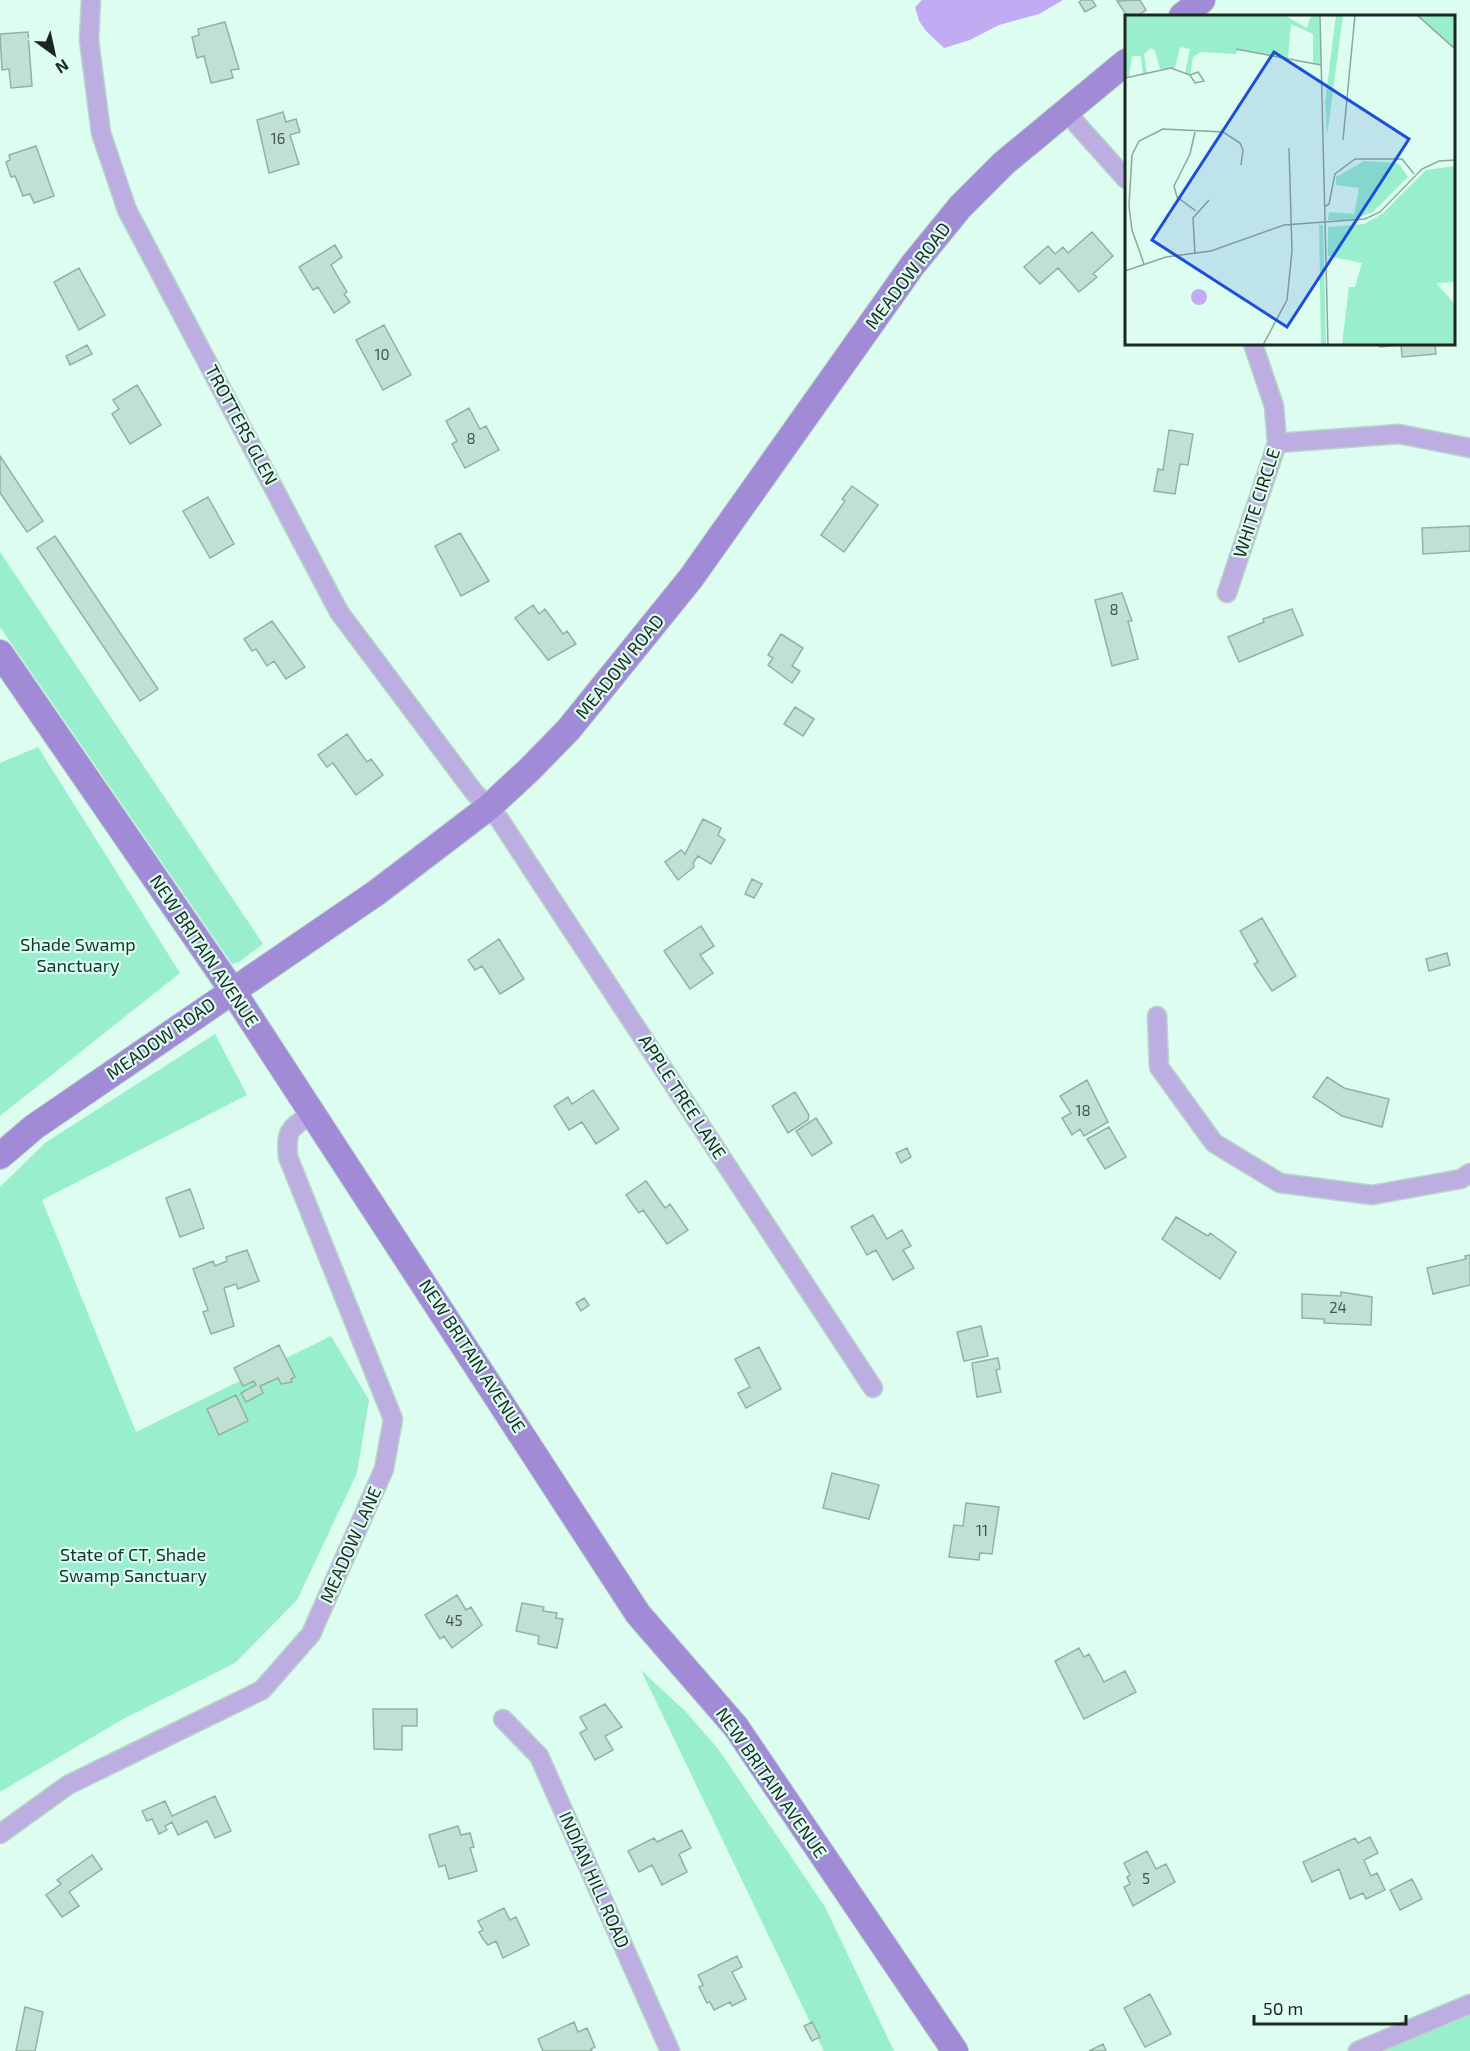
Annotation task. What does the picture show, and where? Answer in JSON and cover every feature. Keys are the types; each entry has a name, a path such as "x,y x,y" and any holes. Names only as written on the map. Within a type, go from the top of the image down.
{"street":[{"name":"TROTTERS GLEN","path":"91,0 89,40 101,133 127,210 339,612 474,792 489,807"},
{"path":"1183,15 1202,0"},
{"name":"MEADOW ROAD","path":"0,1156 34,1127 376,893 489,807 569,729 691,578 912,266 960,207 1004,163 1125,63"},
{"path":"1066,112 1125,178"},
{"name":"WHITE CIRCLE","path":"1227,593 1277,443 1274,406 1253,345"},
{"path":"1277,443 1399,434 1470,448"},
{"name":"NEW BRITAIN AVENUE","path":"0,653 232,990 549,1473 638,1614 736,1727 955,2051"},
{"name":"APPLE TREE LANE","path":"489,807 873,1388"},
{"path":"1157,1016 1160,1067 1214,1143 1280,1183 1372,1195 1461,1179 1470,1173"},
{"name":"MEADOW LANE","path":"0,1834 68,1785 262,1690 312,1634 384,1469 393,1419 288,1157 286,1135 291,1128 312,1114"},
{"name":"INDIAN HILL ROAD","path":"502,1719 539,1756 670,2051"},
{"path":"1358,2051 1470,2004"}],"green space":[{"path":"0,552 263,944 239,962 232,964 0,627"},
{"name":"Shade Swamp Sanctuary","path":"38,747 180,973 0,1116 0,763"},
{"name":"State of CT, Shade Swamp Sanctuary","path":"215,1034 247,1095 42,1200 136,1432 331,1336 369,1400 357,1473 297,1600 235,1663 123,1719 0,1792 0,1187 45,1143"},
{"path":"641,1670 686,1712 719,1750 825,1907 894,2051 824,2051"},
{"path":"1470,2004 1470,2051 1358,2051"}],"shaded area":[{"path":"922,0 1063,0 1039,14 999,25 970,40 944,48 919,21 915,7"}],"building":[{"path":"1092,0 1096,6 1085,12 1079,2"},
{"path":"1140,0 1146,10 1138,15 1126,15 1117,1"},
{"path":"225,22 239,69 231,70 233,78 211,83 204,56 197,58 192,37 199,35 198,29"},
{"path":"28,32 32,86 11,88 9,69 2,70 0,34"},
{"path":"283,112 286,122 296,119 300,132 290,135 299,164 269,173 257,120"},
{"path":"36,146 54,196 34,203 30,194 23,196 15,176 11,177 6,162 10,160 9,155"},
{"path":"1092,232 1113,256 1093,274 1097,277 1079,292 1058,268 1040,284 1024,267 1048,246 1055,254 1063,247 1068,253"},
{"path":"335,245 342,257 331,265 347,292 344,294 350,302 334,313 318,287 313,290 299,267"},
{"path":"79,268 105,315 79,330 54,282"},
{"path":"384,325 411,375 383,390 356,340"},
{"path":"87,345 92,354 70,365 66,356"},
{"path":"1401,345 1435,345 1436,354 1402,357"},
{"path":"137,385 161,425 130,444 112,414 119,409 113,400"},
{"path":"469,408 480,429 486,426 499,450 465,468 452,444 457,441 446,421"},
{"path":"1169,430 1193,434 1188,465 1180,464 1175,494 1154,491 1158,469 1163,470"},
{"path":"0,456 43,521 27,532 0,493"},
{"path":"852,486 878,505 844,552 821,535 845,501 842,499"},
{"path":"208,497 234,544 210,558 183,511"},
{"path":"1470,526 1470,551 1423,554 1422,528"},
{"path":"460,533 489,581 461,596 435,546"},
{"path":"55,536 158,689 140,701 37,548"},
{"path":"1122,593 1132,621 1128,621 1138,659 1112,666 1095,600"},
{"path":"533,605 539,614 545,609 563,634 567,631 576,644 548,660 515,618"},
{"path":"1292,609 1303,635 1239,662 1228,637 1264,622 1263,619"},
{"path":"272,621 305,667 286,679 274,661 267,666 256,649 252,651 244,639"},
{"path":"781,634 803,648 792,666 800,671 792,683 768,665 773,658 768,655"},
{"path":"795,707 814,719 803,736 784,724"},
{"path":"347,734 367,762 371,759 383,775 356,795 333,763 327,767 318,755"},
{"path":"703,819 721,828 718,835 725,840 711,864 698,856 693,863 694,867 678,880 665,862 681,850 685,854"},
{"path":"752,879 762,884 754,898 745,894"},
{"path":"1262,918 1296,976 1272,991 1254,964 1258,962 1240,931"},
{"path":"701,926 714,946 700,955 713,973 690,989 664,951"},
{"path":"499,939 524,979 500,994 482,966 475,970 468,960"},
{"path":"1447,953 1450,965 1429,971 1426,959"},
{"path":"1327,1077 1344,1088 1389,1099 1382,1127 1342,1116 1313,1097"},
{"path":"1087,1080 1108,1122 1084,1136 1080,1129 1072,1135 1062,1118 1071,1113 1060,1096"},
{"path":"593,1090 619,1129 596,1144 582,1122 569,1130 554,1106 568,1097 572,1104"},
{"path":"795,1092 809,1115 808,1120 788,1133 772,1106"},
{"path":"816,1118 832,1143 812,1156 796,1131"},
{"path":"1109,1127 1126,1157 1105,1169 1087,1139"},
{"path":"907,1148 911,1157 901,1163 896,1153"},
{"path":"646,1181 665,1208 670,1204 688,1230 667,1244 643,1210 639,1213 626,1195"},
{"path":"190,1189 204,1228 180,1237 166,1198"},
{"path":"873,1215 887,1239 902,1230 911,1246 903,1250 914,1268 893,1280 876,1250 867,1255 851,1227"},
{"path":"1176,1217 1208,1236 1210,1233 1236,1252 1220,1279 1162,1239"},
{"path":"247,1250 259,1281 238,1289 236,1284 224,1288 234,1326 211,1334 203,1312 208,1310 193,1269 213,1261 215,1266 227,1261 226,1257"},
{"path":"1470,1255 1470,1285 1433,1294 1427,1268 1466,1259 1465,1256"},
{"path":"1341,1292 1372,1297 1371,1325 1324,1323 1324,1319 1302,1318 1302,1294 1341,1296"},
{"path":"584,1298 589,1305 581,1311 576,1303"},
{"path":"981,1326 988,1356 964,1361 957,1332"},
{"path":"279,1345 295,1377 291,1379 292,1382 281,1384 278,1378 260,1386 263,1393 246,1402 241,1393 256,1385 254,1381 243,1386 234,1368"},
{"path":"759,1347 781,1389 746,1408 738,1393 750,1387 735,1359"},
{"path":"998,1358 1000,1369 996,1370 1001,1392 977,1397 972,1363"},
{"path":"236,1395 248,1421 219,1435 207,1409"},
{"path":"832,1473 879,1485 869,1519 823,1508"},
{"path":"966,1503 999,1507 992,1554 980,1553 979,1560 949,1557 954,1525 963,1526"},
{"path":"457,1595 466,1610 471,1607 482,1625 452,1648 444,1636 440,1639 425,1615"},
{"path":"522,1603 544,1607 543,1611 557,1613 556,1618 563,1619 557,1648 538,1644 539,1636 516,1631"},
{"path":"1079,1648 1084,1657 1089,1654 1104,1682 1125,1671 1136,1692 1084,1719 1055,1661"},
{"path":"605,1704 622,1727 605,1736 613,1750 595,1760 580,1733 587,1729 580,1717"},
{"path":"373,1709 417,1709 417,1726 402,1726 402,1750 374,1749"},
{"path":"215,1796 231,1831 215,1838 207,1821 178,1835 172,1822 165,1826 167,1830 159,1834 152,1819 147,1821 142,1811 165,1801 172,1816"},
{"path":"458,1826 461,1835 470,1833 474,1847 470,1848 477,1871 449,1879 445,1865 439,1867 429,1835"},
{"path":"682,1830 691,1848 679,1854 687,1872 662,1885 652,1865 639,1872 628,1851 654,1838 657,1842"},
{"path":"1370,1837 1378,1853 1364,1860 1371,1876 1377,1873 1385,1890 1366,1899 1363,1893 1350,1899 1339,1869 1312,1882 1303,1862 1355,1838 1358,1843"},
{"path":"1147,1851 1156,1869 1166,1864 1175,1882 1133,1906 1124,1887 1130,1884 1127,1877 1130,1875 1124,1863"},
{"path":"92,1855 102,1869 69,1892 79,1906 62,1917 46,1895 61,1884 57,1880"},
{"path":"1412,1879 1422,1899 1400,1910 1390,1890"},
{"path":"504,1908 510,1920 516,1917 529,1945 503,1958 496,1941 488,1945 483,1939 479,1932 483,1930 478,1921"},
{"path":"737,1956 742,1967 732,1972 746,1999 732,2006 730,2002 714,2010 710,2002 707,2003 699,1987 703,1985 698,1975"},
{"path":"1150,1994 1171,2034 1145,2047 1124,2008"},
{"path":"25,2007 43,2012 35,2051 16,2051"},
{"path":"574,2022 578,2032 587,2028 595,2047 591,2049 592,2051 543,2051 538,2039"},
{"path":"812,2022 820,2037 812,2041 804,2026"},
{"path":"1103,2044 1106,2051 1089,2051"}]}
